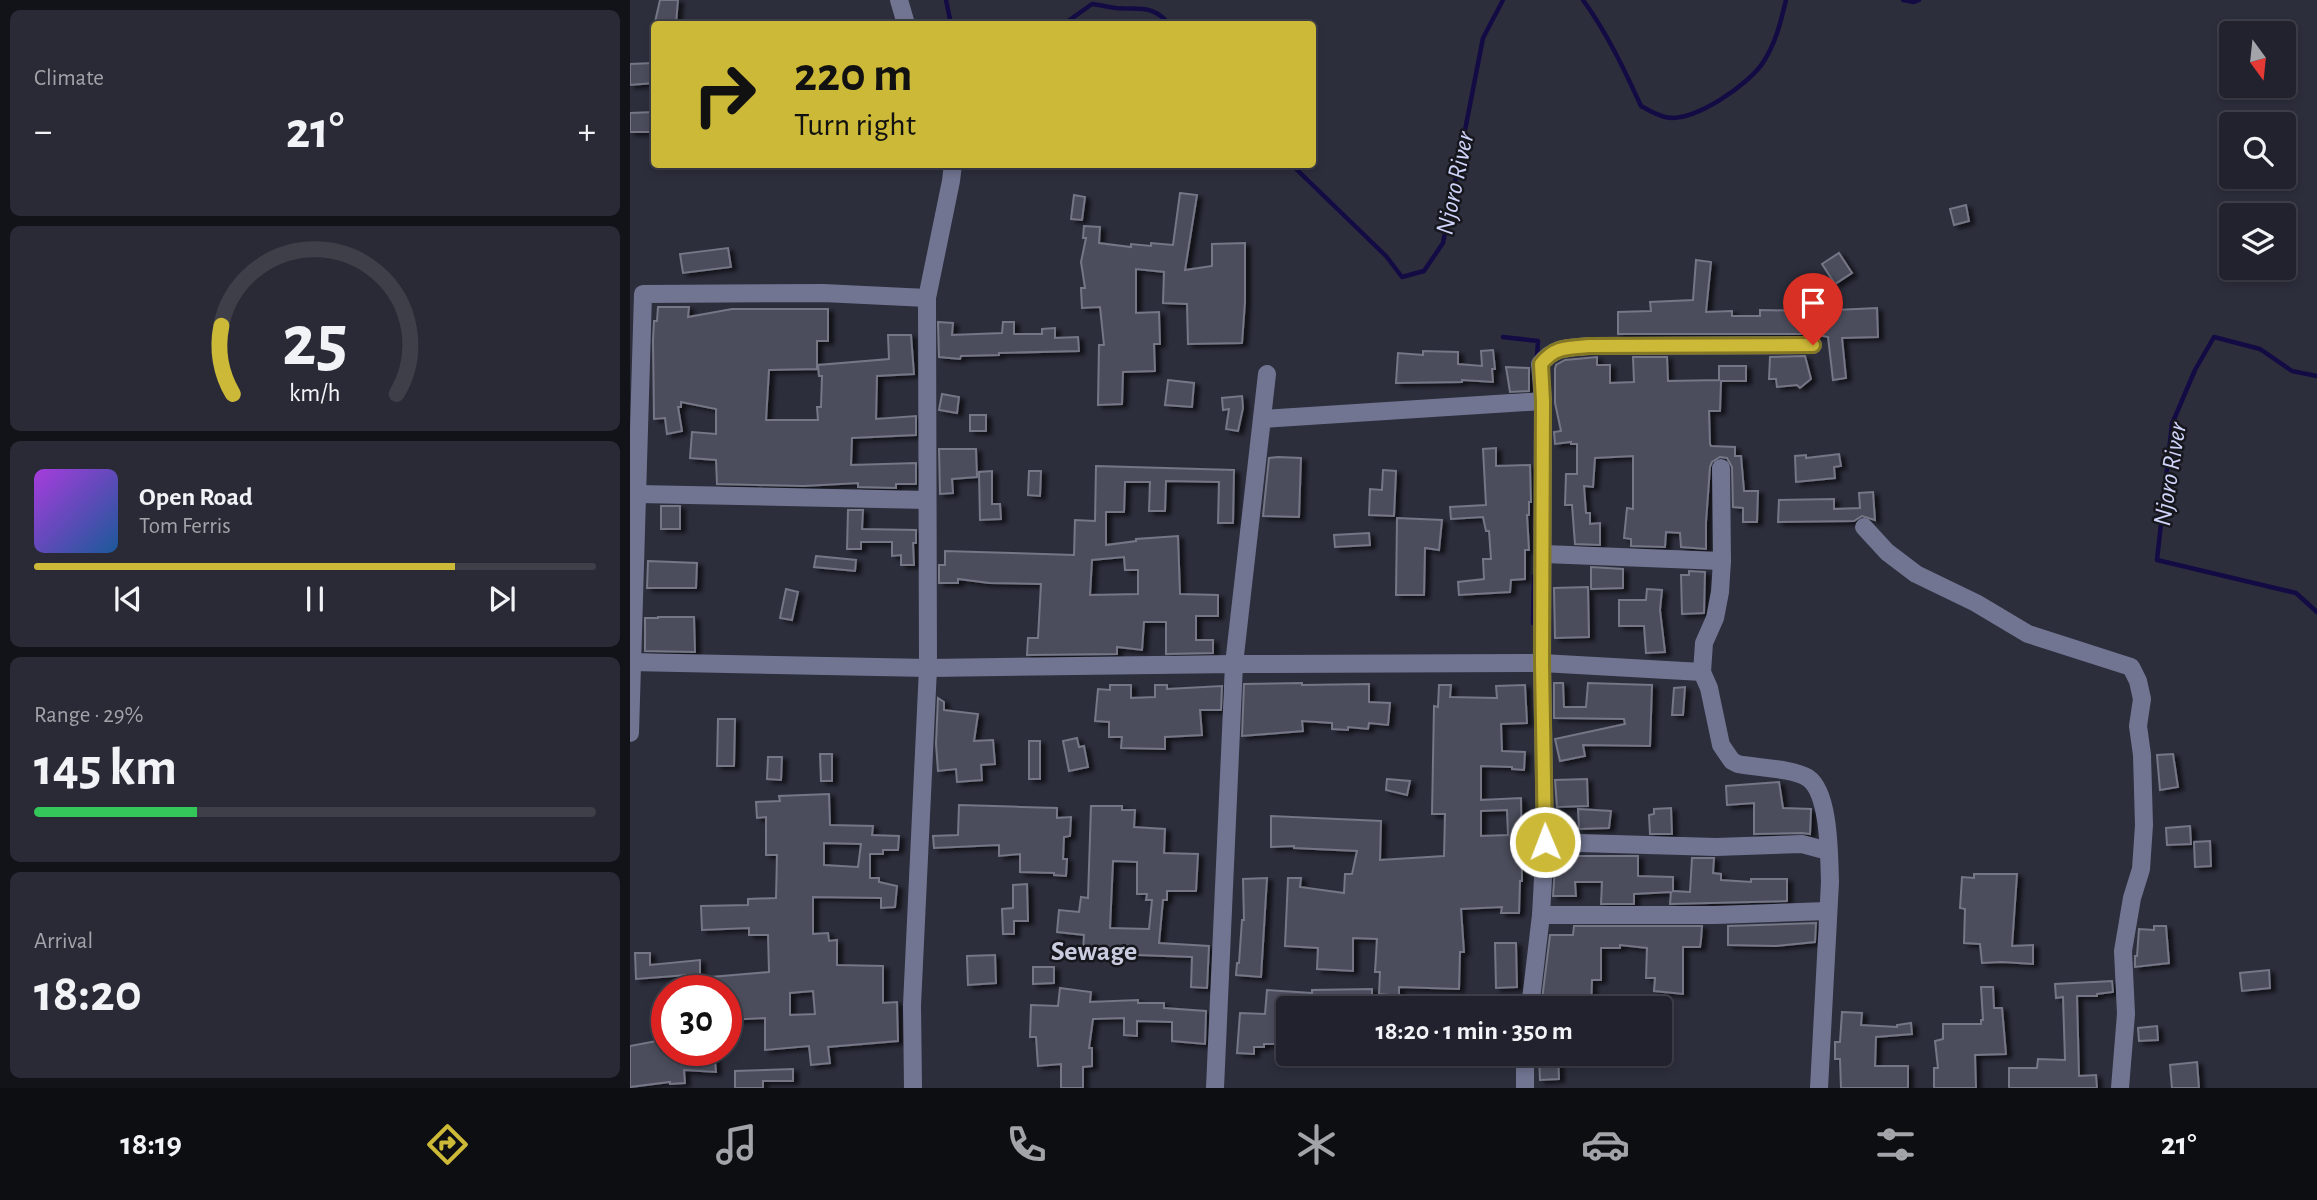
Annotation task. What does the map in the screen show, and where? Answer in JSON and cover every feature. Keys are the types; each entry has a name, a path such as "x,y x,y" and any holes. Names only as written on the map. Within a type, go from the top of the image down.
{"street":[{"path":"899,0 905,21"},
{"path":"913,1088 912,1005 928,668 928,298 953,168"},
{"path":"630,733 638,494 637,294 823,293 928,298"},
{"path":"1531,996 1541,915 1545,842 1541,364 1550,352 1565,348 1813,345"},
{"path":"1215,1088 1234,664 1268,374"},
{"path":"1262,419 1543,401"},
{"path":"1721,468 1722,561 1715,618 1704,643 1702,672 1709,688 1721,746 1731,761 1794,773 1809,779 1821,793 1830,882 1819,1088"},
{"path":"638,494 927,500"},
{"path":"1864,527 1887,552 1916,574 1976,603 2028,634 2131,667 2138,681 2142,699 2138,726 2145,794 2143,848 2123,951 2126,1014 2120,1088"},
{"path":"1544,554 1722,561"},
{"path":"632,662 928,668 1542,663 1702,672"},
{"path":"1545,842 1716,847 1802,844 1828,851"},
{"path":"1541,915 1715,915 1827,911"},
{"path":"1525,1066 1525,1088"}],"building":[{"path":"660,0 678,0 676,21 655,21"},
{"path":"651,63 651,83 630,85 630,64"},
{"path":"651,112 651,132 630,132 630,113"},
{"path":"1180,193 1197,195 1185,270 1212,266 1212,244 1245,243 1242,343 1188,344 1187,304 1163,303 1164,272 1136,269 1136,313 1159,312 1160,344 1154,344 1155,371 1123,372 1122,404 1098,405 1099,345 1104,345 1100,307 1082,308 1081,288 1085,288 1081,262 1086,238 1083,238 1084,226 1100,227 1099,243 1131,247 1131,244 1151,246 1151,243 1173,245"},
{"path":"1074,195 1085,197 1082,220 1071,219"},
{"path":"1966,205 1969,221 1954,225 1950,209"},
{"path":"728,248 731,267 683,273 680,254"},
{"path":"1839,253 1852,273 1835,284 1822,264"},
{"path":"1696,260 1711,262 1706,312 1732,311 1732,316 1760,316 1760,310 1877,308 1878,337 1842,338 1846,378 1833,380 1828,337 1813,334 1618,334 1618,312 1651,311 1650,302 1693,300"},
{"path":"658,307 689,307 688,317 732,309 828,309 828,341 817,341 817,369 769,370 766,420 818,420 817,407 821,407 822,376 819,376 818,365 889,359 888,335 911,335 914,374 877,376 876,419 916,416 916,435 852,438 851,465 916,463 916,484 896,484 896,488 858,487 858,483 804,486 717,484 716,460 690,458 692,432 716,434 716,409 681,402 681,407 678,407 682,431 667,434 665,418 654,419 653,340"},
{"path":"938,322 953,323 952,335 1002,333 1003,322 1014,322 1014,334 1042,334 1042,329 1055,328 1055,338 1078,337 1079,351 999,353 961,356 960,359 939,357"},
{"path":"1493,350 1493,382 1462,380 1396,383 1398,353 1423,355 1423,351 1458,352 1458,364 1482,366 1481,351"},
{"path":"1805,356 1811,379 1800,388 1797,385 1777,387 1776,379 1769,379 1770,357"},
{"path":"1597,357 1597,365 1610,365 1610,383 1634,382 1633,357 1667,357 1668,381 1719,380 1719,366 1746,366 1746,381 1721,381 1720,411 1709,411 1710,444 1735,447 1735,456 1741,456 1744,491 1758,491 1757,522 1743,522 1743,508 1733,507 1732,467 1727,458 1720,457 1712,462 1710,467 1706,549 1681,547 1680,533 1666,532 1665,547 1631,546 1631,539 1624,538 1627,508 1633,509 1633,456 1595,458 1593,487 1584,486 1586,513 1590,513 1590,524 1600,523 1600,545 1575,544 1572,505 1565,505 1566,474 1577,474 1577,444 1555,444 1554,432 1561,431 1555,403 1555,369 1556,365 1565,360"},
{"path":"1506,367 1529,368 1529,391 1510,392"},
{"path":"1168,380 1194,383 1192,407 1165,405"},
{"path":"942,394 959,397 957,413 939,410"},
{"path":"1242,396 1243,408 1238,431 1226,429 1229,409 1223,410 1222,398"},
{"path":"970,415 986,415 986,431 970,431"},
{"path":"1496,448 1496,466 1530,465 1531,502 1527,515 1529,550 1525,550 1525,579 1511,580 1510,592 1459,595 1458,582 1484,579 1483,559 1491,559 1489,531 1486,531 1483,517 1451,519 1450,507 1486,505 1483,449"},
{"path":"939,449 976,449 977,477 952,479 953,493 940,494"},
{"path":"1839,454 1841,466 1834,467 1835,478 1796,482 1795,456 1806,455 1806,458"},
{"path":"1269,458 1301,458 1299,517 1263,516"},
{"path":"1096,466 1234,470 1233,523 1218,523 1219,482 1166,481 1165,511 1149,511 1150,482 1125,482 1124,512 1106,512 1106,545 1136,539 1178,536 1180,594 1218,595 1218,616 1196,616 1196,640 1213,640 1213,653 1166,654 1166,622 1144,622 1142,650 1117,647 1117,654 1027,655 1028,638 1038,638 1041,584 989,583 958,579 958,583 939,583 939,565 945,565 945,551 1074,555 1075,520 1095,521","holes":["1124,557 1125,570 1138,570 1138,594 1090,595 1092,560"]},
{"path":"1383,470 1396,471 1394,516 1369,515 1370,489 1382,490"},
{"path":"992,471 992,504 1000,504 1001,519 980,520 979,472"},
{"path":"1029,471 1041,471 1040,496 1028,495"},
{"path":"1873,492 1875,520 1862,516 1854,521 1778,522 1779,500 1834,499 1834,509 1860,508 1859,493"},
{"path":"661,506 680,506 680,529 661,529"},
{"path":"848,510 863,510 862,529 916,530 916,543 913,543 914,565 901,565 901,555 892,556 892,542 861,542 861,549 847,549"},
{"path":"1397,518 1442,520 1439,550 1425,548 1424,595 1396,595"},
{"path":"1369,533 1370,545 1335,547 1334,535"},
{"path":"816,556 856,560 855,571 814,567"},
{"path":"648,561 697,563 696,588 647,588"},
{"path":"1591,567 1623,569 1623,588 1591,589"},
{"path":"1689,571 1705,572 1704,613 1682,614 1681,575 1689,575"},
{"path":"1588,587 1589,637 1555,638 1554,588"},
{"path":"786,589 798,592 792,620 780,618"},
{"path":"1647,589 1662,590 1660,610 1665,652 1646,653 1644,626 1619,626 1619,600 1646,600"},
{"path":"694,617 695,652 645,651 645,618"},
{"path":"1554,683 1563,683 1564,707 1586,707 1588,683 1652,685 1650,746 1583,745 1585,756 1560,761 1555,739 1625,724 1624,719 1554,718"},
{"path":"1244,684 1369,684 1369,702 1390,703 1388,725 1369,723 1368,729 1348,727 1348,730 1332,729 1332,723 1302,721 1303,731 1242,736"},
{"path":"1110,685 1131,685 1131,698 1155,697 1155,685 1167,685 1167,689 1222,686 1221,710 1200,710 1202,735 1165,737 1165,749 1121,748 1122,737 1109,737 1109,722 1095,721 1098,689 1110,690"},
{"path":"1439,685 1451,685 1450,697 1497,698 1496,686 1525,685 1527,723 1501,724 1502,751 1525,752 1524,770 1481,766 1481,800 1521,798 1522,881 1519,913 1501,913 1502,907 1461,909 1464,952 1460,952 1459,989 1399,987 1399,996 1379,994 1380,972 1375,972 1377,939 1353,938 1353,971 1317,969 1318,948 1285,946 1288,878 1301,878 1300,887 1344,893 1345,874 1352,874 1357,851 1271,847 1271,816 1381,821 1380,860 1444,856 1445,814 1432,814 1434,706 1438,707","holes":["1507,810 1508,835 1481,836 1481,811"]},
{"path":"1685,687 1683,715 1672,715 1674,688"},
{"path":"938,698 944,702 944,710 978,714 974,741 993,740 995,764 981,765 982,780 957,782 956,769 938,771"},
{"path":"718,719 735,719 734,766 717,766"},
{"path":"1077,738 1079,747 1084,746 1088,767 1069,771 1063,741"},
{"path":"1029,741 1040,741 1040,779 1029,779"},
{"path":"820,754 832,754 832,781 821,781"},
{"path":"2173,754 2178,787 2160,790 2157,755"},
{"path":"768,757 782,757 781,780 767,779"},
{"path":"1387,779 1410,781 1407,795 1386,790"},
{"path":"1587,779 1588,806 1557,807 1555,780"},
{"path":"1779,782 1783,808 1811,809 1810,834 1754,834 1754,803 1727,805 1726,786"},
{"path":"829,794 830,825 873,826 872,835 899,836 898,850 883,850 883,854 870,854 870,878 879,878 879,882 897,886 895,907 881,908 881,898 813,897 813,934 828,933 829,941 837,940 837,965 883,966 883,1003 897,1002 898,1041 828,1047 830,1063 811,1065 809,1046 765,1050 765,1018 742,1019 742,975 734,975 769,972 768,935 749,935 749,928 702,930 701,906 748,905 748,899 776,898 777,855 766,855 766,817 757,818 756,802 780,801 779,796","holes":["824,843 861,844 858,867 824,865","813,991 815,1014 790,1015 790,993"]},
{"path":"959,805 1057,808 1057,818 1071,817 1070,836 1064,837 1063,859 1067,859 1066,876 1020,872 1020,854 999,856 999,845 934,848 933,836 958,835"},
{"path":"1091,806 1122,806 1122,810 1135,810 1134,827 1165,829 1164,853 1198,854 1196,891 1167,891 1167,900 1163,900 1159,943 1209,946 1207,988 1191,987 1192,957 1083,953 1084,935 1057,932 1059,910 1079,912 1081,897 1088,898","holes":["1113,861 1137,862 1137,894 1147,894 1146,900 1152,900 1149,929 1110,928"]},
{"path":"1671,808 1672,834 1650,834 1649,815 1654,814 1654,809"},
{"path":"1578,809 1611,811 1609,828 1579,829"},
{"path":"2190,826 2191,844 2167,845 2166,828"},
{"path":"2210,841 2211,866 2195,867 2194,842"},
{"path":"1556,854 1638,856 1638,876 1673,877 1673,891 1690,892 1692,858 1714,858 1713,873 1721,874 1721,880 1751,882 1751,879 1787,879 1787,901 1670,904 1671,892 1634,894 1634,904 1601,904 1602,882 1575,882 1576,896 1553,896"},
{"path":"1974,874 2017,874 2012,946 2033,945 2033,964 1982,963 1980,944 1964,943 1965,909 1960,908 1962,877 1974,878"},
{"path":"1267,878 1261,977 1236,975 1244,920 1243,879"},
{"path":"1027,884 1028,921 1014,921 1014,934 1003,934 1002,909 1013,908 1013,885"},
{"path":"1816,923 1815,942 1776,946 1728,945 1728,926"},
{"path":"1574,926 1702,926 1700,947 1683,947 1683,994 1654,991 1655,978 1646,978 1647,948 1620,945 1620,948 1601,948 1601,980 1592,980 1591,996 1542,996 1550,935 1573,935"},
{"path":"2154,926 2166,926 2169,963 2135,967 2139,929 2154,930"},
{"path":"1495,943 1516,943 1517,987 1496,988"},
{"path":"635,953 650,953 650,965 700,960 700,974 651,975 651,978 636,979"},
{"path":"995,955 996,983 968,985 967,956"},
{"path":"1033,967 1054,967 1054,983 1033,984"},
{"path":"2269,970 2270,988 2242,991 2240,973"},
{"path":"2112,981 2113,992 2097,996 2077,996 2079,1076 2096,1075 2097,1088 2009,1088 2009,1068 2037,1068 2038,1059 2065,1060 2063,997 2056,998 2055,984"},
{"path":"1981,987 1993,987 1994,1008 2002,1008 2006,1054 1975,1055 1976,1088 1934,1088 1934,1068 1938,1068 1935,1041 1943,1039 1943,1024 1981,1024"},
{"path":"1060,988 1091,992 1090,1002 1138,1000 1138,1003 1164,1003 1164,1008 1206,1011 1205,1044 1172,1041 1172,1022 1137,1021 1137,1036 1124,1035 1124,1018 1093,1019 1089,1048 1092,1048 1092,1066 1083,1067 1083,1088 1061,1088 1061,1064 1038,1066 1036,1037 1030,1037 1031,1005 1058,1006"},
{"path":"1372,989 1372,996 1276,996 1276,1044 1254,1047 1254,1054 1237,1053 1240,1013 1265,1014 1267,990 1312,993 1312,990"},
{"path":"1842,1012 1862,1013 1861,1025 1897,1027 1911,1023 1912,1034 1876,1037 1875,1066 1908,1066 1908,1088 1841,1088 1840,1059 1835,1059 1835,1042 1840,1042"},
{"path":"2157,1026 2158,1040 2139,1041 2138,1028"},
{"path":"651,1042 651,1066 715,1066 716,1072 684,1070 685,1083 630,1087 630,1046"},
{"path":"2197,1062 2199,1088 2172,1088 2170,1065"},
{"path":"1539,1066 1558,1066 1559,1079 1540,1080"},
{"path":"793,1069 793,1081 763,1081 763,1088 735,1088 735,1071"}],"waterway":[{"name":"Njoro River","path":"946,0 950,21"},
{"name":"Njoro River","path":"1295,168 1386,256 1402,277 1424,271 1443,243 1483,38 1503,0"},
{"name":"Njoro River","path":"1583,0 1622,65 1641,106 1662,116 1677,118 1720,100 1757,70 1775,39 1786,0"},
{"name":"Njoro River","path":"1903,0 1919,0"},
{"name":"Njoro River","path":"1068,21 1092,4 1151,11 1166,21"},
{"path":"1503,337 1538,341 1537,357"},
{"name":"Njoro River","path":"2317,376 2292,371 2260,349 2214,337 2195,370 2172,424 2157,560 2296,593 2317,612"},
{"path":"1533,623 1534,576"}],"district":[{"name":"Sewage","path":"1094,950"}],"route":[{"path":"1545,842 1541,364 1550,352 1590,346 1813,345"}]}
